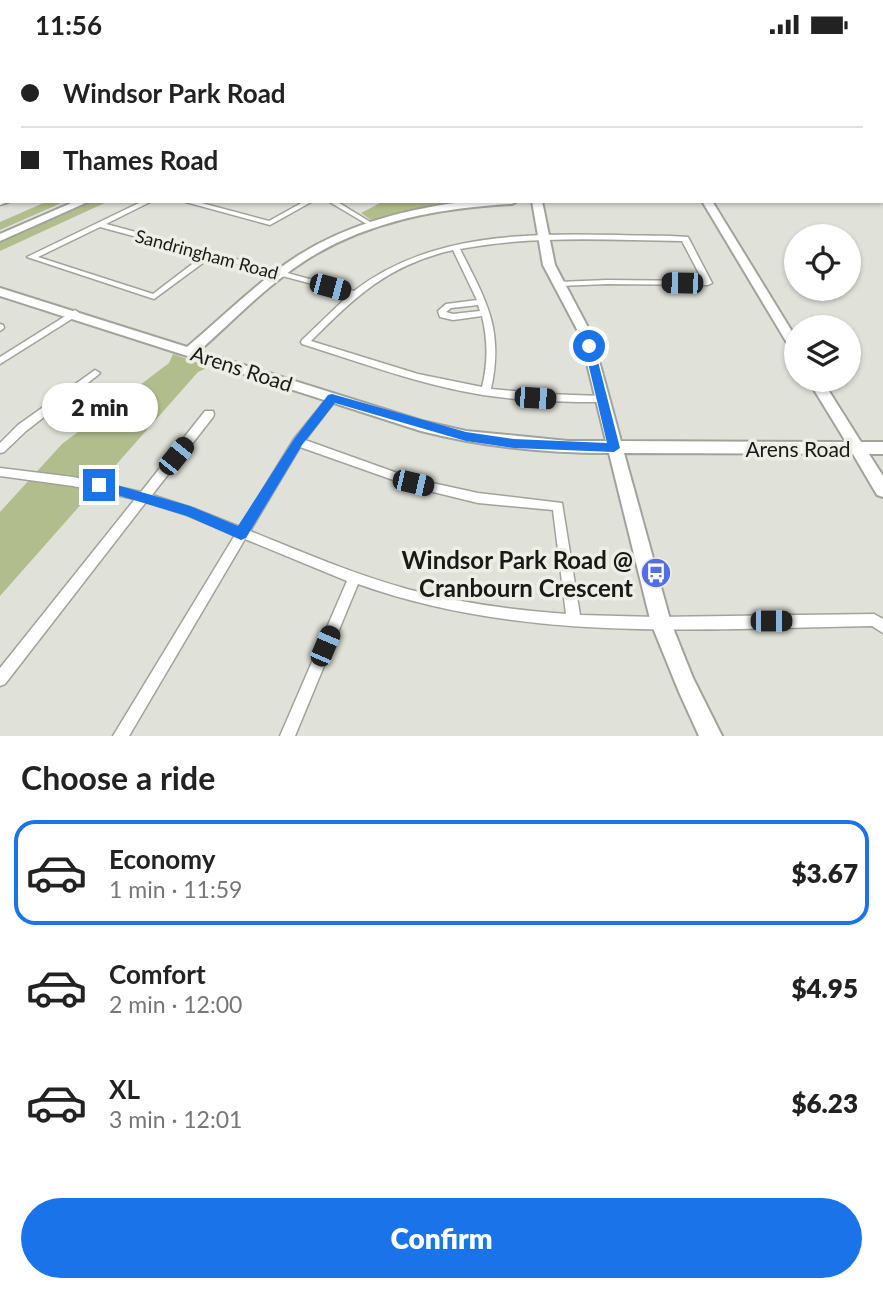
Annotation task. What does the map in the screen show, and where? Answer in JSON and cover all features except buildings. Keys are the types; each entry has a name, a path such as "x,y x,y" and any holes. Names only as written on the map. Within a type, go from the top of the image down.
{"street":[{"path":"0,233 67,203"},
{"path":"0,238 80,203"},
{"path":"145,203 31,257 154,297 209,255"},
{"path":"193,203 270,223 306,203"},
{"path":"334,203 372,225"},
{"path":"191,351 281,274 317,249 372,225 407,214 462,203"},
{"path":"537,203 549,265 586,335 661,623 686,685 711,736"},
{"path":"709,203 784,328"},
{"name":"Sandringham Road","path":"101,225 354,293"},
{"path":"559,284 708,283 685,239 498,240 455,247 398,266 354,293 305,342 452,385 486,392 551,399 601,399"},
{"path":"455,247 486,313 494,351 486,392"},
{"name":"Arens Road","path":"0,284 22,296"},
{"name":"Arens Road","path":"0,292 22,296 332,398 466,437 514,444 614,448 883,448"},
{"path":"481,302 449,306 442,311 443,315 453,317 486,313"},
{"path":"0,361 75,313"},
{"path":"0,449 22,428 95,373"},
{"path":"822,392 883,490"},
{"path":"120,736 298,442 332,398"},
{"path":"0,679 209,414"},
{"path":"298,442 413,483 478,498 558,506 574,621"},
{"path":"0,472 99,485 143,498 190,512 354,578 440,603 574,621 661,623 874,620 883,627"},
{"path":"286,736 354,578"}],"green space":[{"path":"43,203 61,203 0,230 0,222"},
{"path":"85,203 105,203 0,251 0,241"},
{"path":"380,203 450,203 371,220 361,213"},
{"path":"173,354 209,367 198,372 0,596 0,512 62,444 169,363"}],"place":[{"name":"Windsor Park Road @ Cranbourn Crescent","path":"656,573"}],"route":[{"path":"99,485 190,512 241,534 298,442 332,398 466,437 514,444 614,448 589,346"}]}
